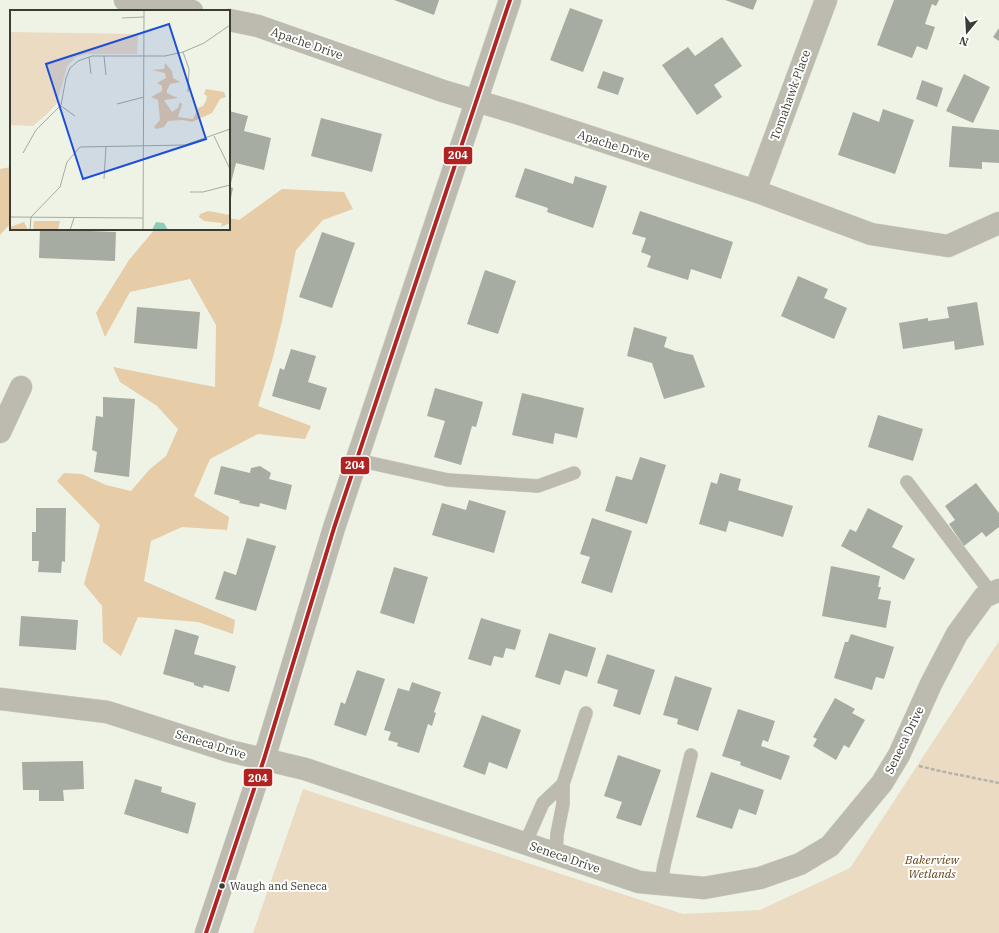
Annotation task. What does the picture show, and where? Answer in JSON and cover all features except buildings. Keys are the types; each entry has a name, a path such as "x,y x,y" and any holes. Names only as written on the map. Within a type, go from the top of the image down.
{"street":[{"path":"125,0 187,10"},
{"path":"206,933 264,759 334,528 510,0"},
{"name":"Tomahawk Place","path":"755,191 826,0"},
{"name":"Apache Drive","path":"230,20 258,26 443,91 755,191 871,234 948,246 999,223"},
{"path":"0,432 21,387"},
{"name":"Seneca Drive","path":"0,699 107,712 229,751 305,768 639,882 704,888 760,878 800,864 830,846 882,782 899,755 931,684 957,634 984,597 995,592"}],"lane":[{"path":"357,460 448,480 538,486 574,473"},
{"path":"907,482 995,592"},
{"path":"556,854 557,834 563,804 563,784 586,712"},
{"path":"661,884 664,865 691,756"},
{"path":"525,844 543,803 563,784"}],"path":[{"path":"918,765 999,783"}],"green space":[{"name":"Bakerview Wetlands","path":"999,641 999,933 253,933 303,789 683,914 760,910 850,868"}],"shaded area":[{"path":"10,167 10,224 0,235 0,169"},
{"path":"282,189 344,192 353,209 323,220 296,250 282,321 258,406 311,426 305,439 258,434 210,459 194,496 229,517 227,530 182,527 151,541 144,581 235,620 233,634 198,622 138,617 121,656 103,642 102,606 84,584 100,525 57,481 64,473 82,474 106,485 131,491 150,469 166,456 178,429 157,406 120,382 113,367 215,387 216,325 190,279 130,292 105,337 96,313 129,260 154,230 230,230 230,218 239,220"}],"transit line":[{"name":"204","path":"206,933 264,759 334,528 510,0"}],"place":[{"name":"Waugh and Seneca","path":"222,886"}]}
